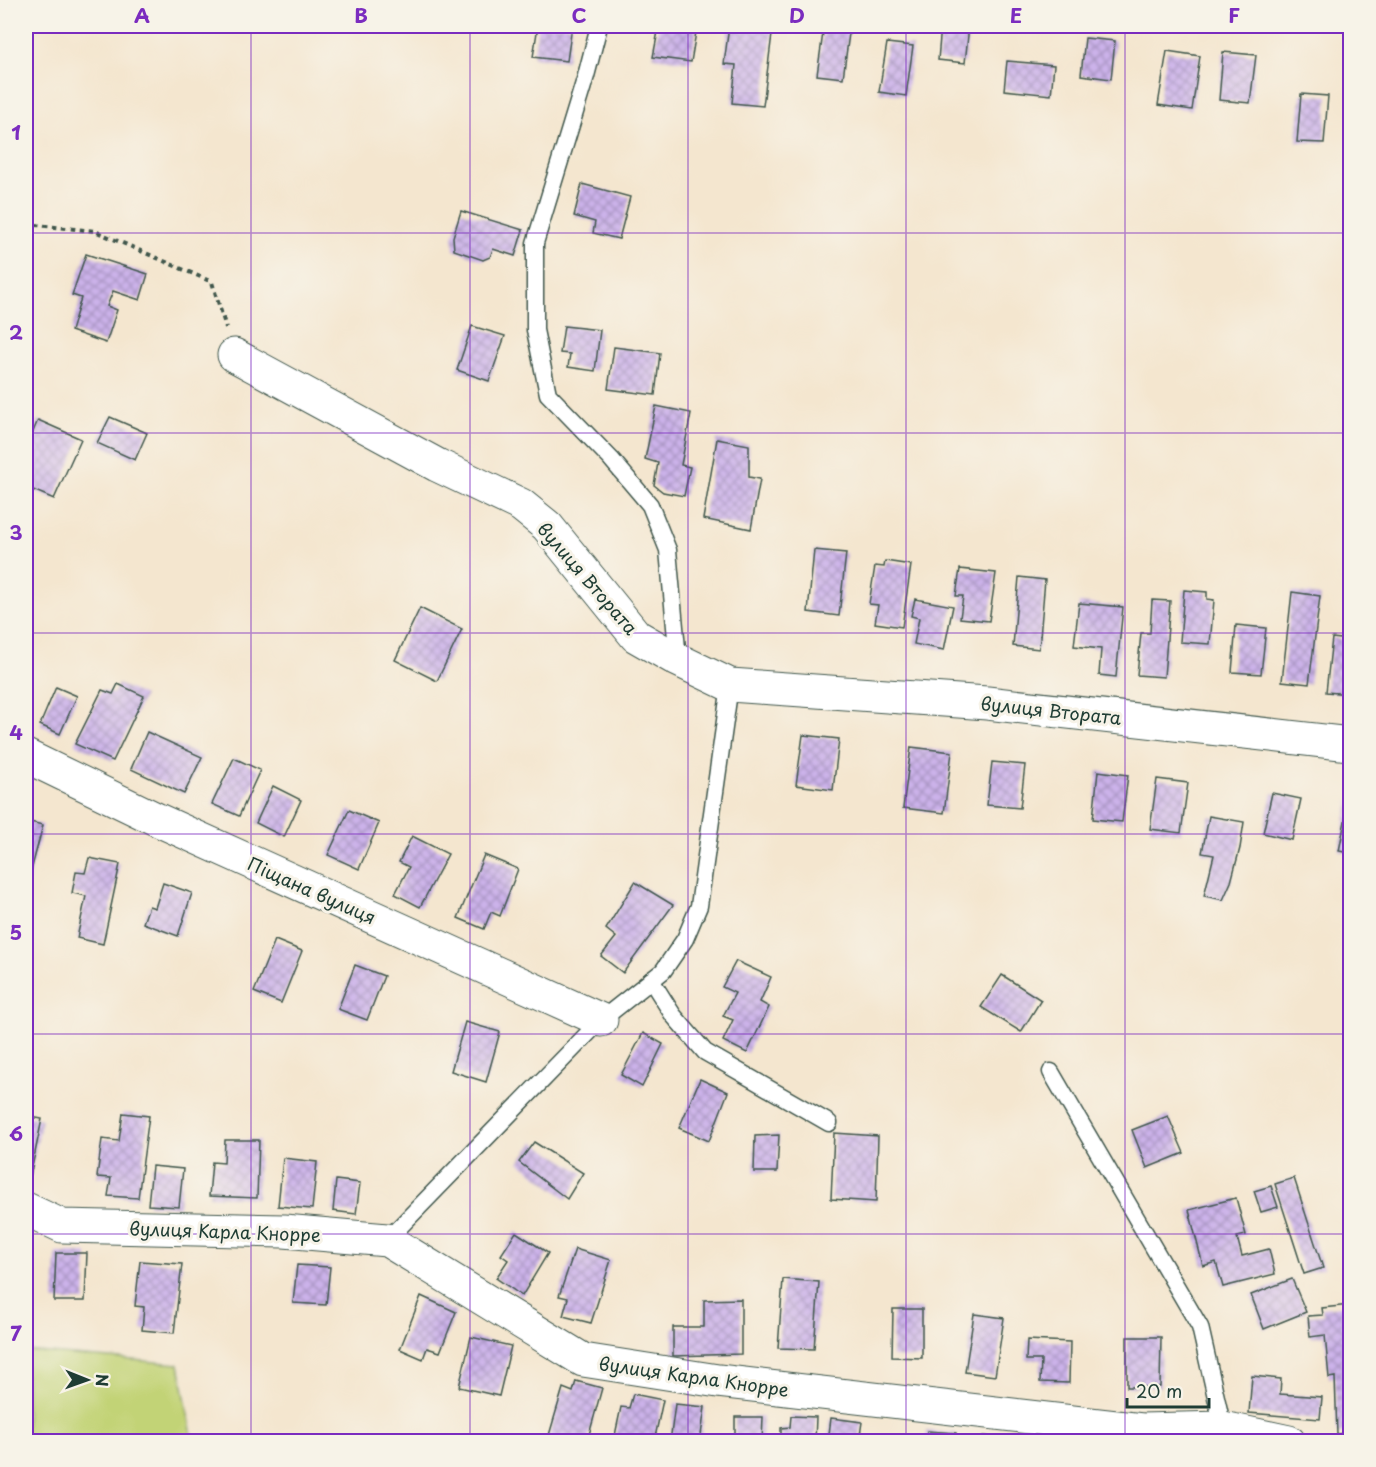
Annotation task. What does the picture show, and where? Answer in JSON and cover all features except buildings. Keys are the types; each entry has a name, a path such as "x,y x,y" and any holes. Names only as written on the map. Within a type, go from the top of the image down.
{"street":[{"name":"вулиця Втората","path":"234,355 436,465 521,505 547,526 636,636 730,686 987,703 1350,744"},
{"name":"Піщана вулиця","path":"26,756 158,820 601,1020"},
{"name":"вулиця Карла Кнорре","path":"26,1209 62,1226 284,1231 387,1240 583,1360 718,1381 1142,1430 1223,1428 1289,1442"}],"lane":[{"path":"599,26 535,243 535,330 548,394 611,459 650,505 668,550 678,660"},
{"path":"387,1240 601,1020 663,970 685,939 699,906 730,686"},
{"path":"651,980 673,1015 705,1052 830,1123"},
{"path":"1051,1072 1200,1327 1223,1428"}],"path":[{"path":"26,224 95,231 212,282 234,355"}],"green space":[{"path":"26,1351 179,1364 193,1441 26,1441"}]}
